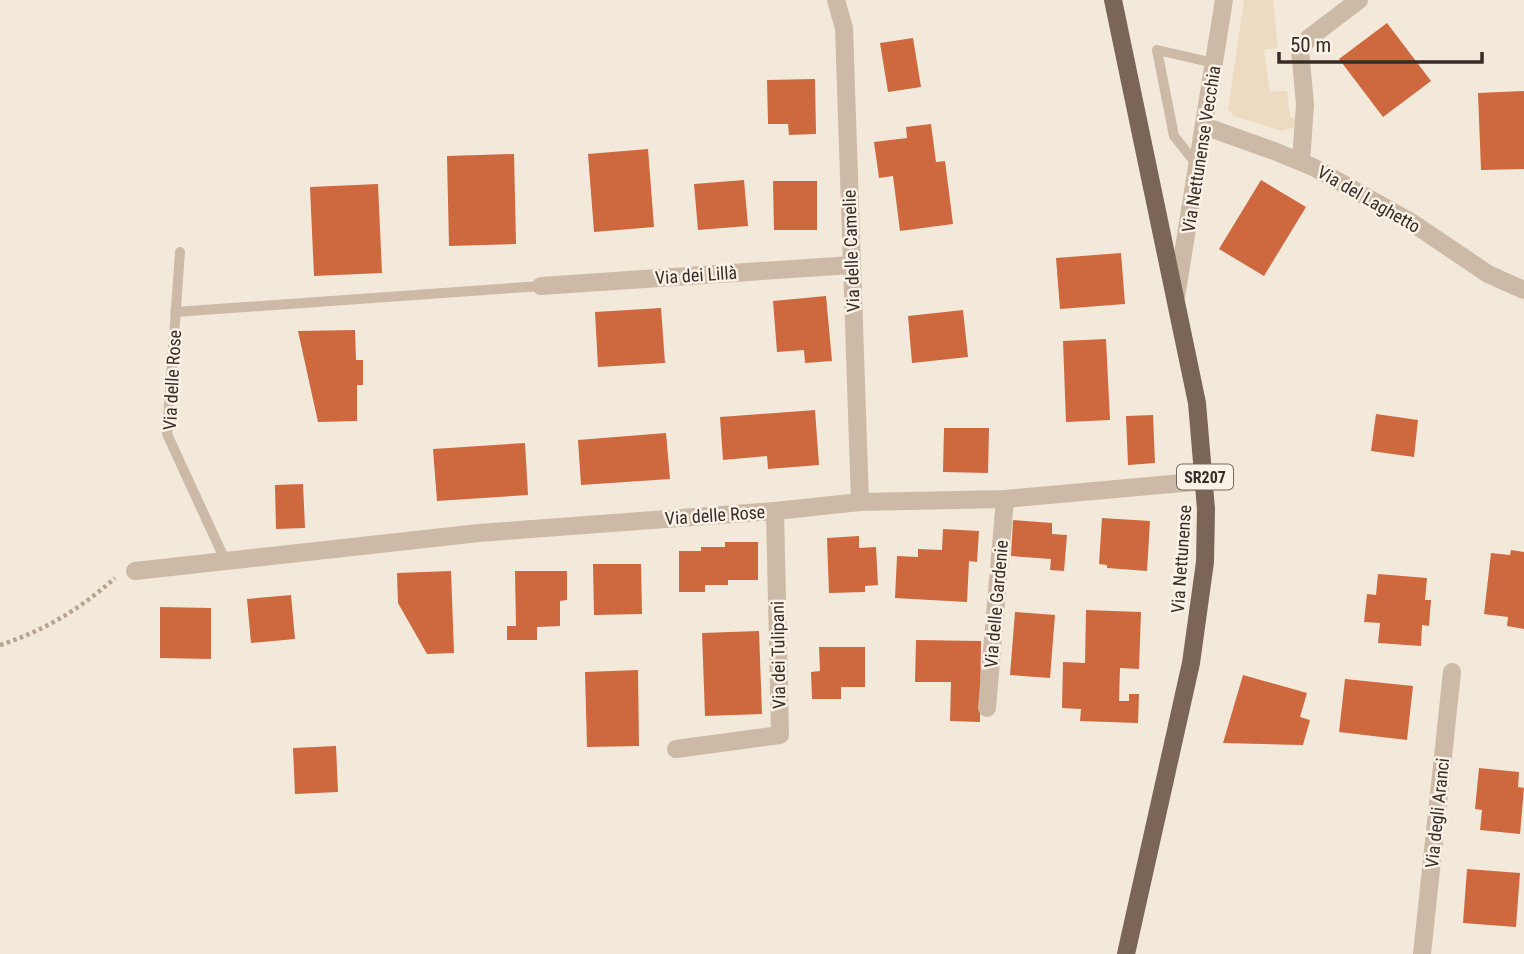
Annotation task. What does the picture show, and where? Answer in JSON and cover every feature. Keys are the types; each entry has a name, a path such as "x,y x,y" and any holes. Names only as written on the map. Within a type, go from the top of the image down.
{"main road":[{"name":"Via Nettunense","path":"1113,0 1177,297 1197,403 1205,481 1205,562 1191,663 1126,954"}],"street":[{"name":"Via delle Camelie","path":"836,0 844,28 860,502"},
{"name":"Via Nettunense Vecchia","path":"1177,297 1224,0"},
{"path":"1301,161 1305,105 1300,49 1309,38 1359,0"},
{"name":"Via del Laghetto","path":"1204,126 1301,161 1393,211 1503,282 1524,290"},
{"name":"Via dei Lillà","path":"541,286 851,265"},
{"name":"Via delle Rose","path":"135,570 479,533 860,502 1005,499 1205,481"},
{"name":"Via delle Gardenie","path":"987,708 1005,499"},
{"name":"Via dei Tulipani","path":"676,749 780,735 775,511"},
{"name":"Via degli Aranci","path":"1422,954 1452,672"}],"lane":[{"path":"1198,166 1174,136 1157,50 1214,63"},
{"name":"Via delle Rose","path":"180,252 167,434 226,562"},
{"name":"Via delle Rose","path":"175,312 541,286"}],"path":[{"path":"0,645 28,636 66,617 115,578 135,570"}],"shaded area":[{"path":"1244,0 1273,0 1278,48 1264,50 1270,92 1287,91 1290,116 1295,120 1294,127 1282,131 1234,116 1228,109"}],"building":[{"path":"1387,23 1431,81 1383,117 1339,59"},
{"path":"913,38 921,87 888,92 880,43"},
{"path":"815,79 816,134 789,135 788,124 768,124 767,80"},
{"path":"1524,91 1524,169 1481,170 1478,93"},
{"path":"931,124 936,162 945,161 953,224 900,231 893,176 879,178 874,142 907,138 906,127"},
{"path":"648,149 654,227 594,232 588,154"},
{"path":"514,154 516,244 449,246 447,156"},
{"path":"744,180 748,226 698,230 694,184"},
{"path":"1261,180 1306,207 1264,276 1219,249"},
{"path":"773,181 817,181 817,230 774,230"},
{"path":"378,184 382,273 314,276 310,187"},
{"path":"1121,253 1125,304 1060,309 1056,258"},
{"path":"826,296 832,361 805,363 804,350 777,352 773,301"},
{"path":"661,308 665,363 598,367 595,312"},
{"path":"963,310 968,357 912,363 908,316"},
{"path":"355,330 356,360 363,360 363,385 357,385 357,421 318,422 298,331"},
{"path":"1106,339 1110,420 1066,422 1063,341"},
{"path":"815,410 819,465 768,469 767,456 723,460 720,417"},
{"path":"1376,414 1418,420 1414,457 1371,451"},
{"path":"1153,415 1155,463 1128,465 1126,416"},
{"path":"944,428 989,428 988,473 943,472"},
{"path":"666,433 670,479 581,485 578,440"},
{"path":"525,443 528,495 437,501 433,449"},
{"path":"303,484 305,528 276,529 275,485"},
{"path":"1102,518 1150,521 1147,571 1107,568 1107,565 1099,564"},
{"path":"1013,520 1052,523 1052,534 1067,535 1064,571 1050,570 1051,559 1011,556"},
{"path":"943,529 979,531 977,562 969,561 967,602 895,598 897,556 918,557 918,549 942,550"},
{"path":"859,536 859,548 876,547 878,585 865,586 865,592 829,593 827,538"},
{"path":"725,542 758,542 758,580 728,580 728,585 705,585 705,592 679,592 679,551 725,547"},
{"path":"1511,550 1524,552 1524,629 1507,626 1508,617 1484,614 1491,553 1510,555"},
{"path":"593,564 641,564 642,614 594,615"},
{"path":"451,571 454,653 427,654 398,603 397,573"},
{"path":"515,571 567,571 567,600 560,601 560,626 537,627 537,640 507,640 507,626 516,626"},
{"path":"1378,574 1427,578 1425,600 1431,600 1429,626 1422,625 1421,646 1378,643 1380,623 1364,622 1367,594 1376,595"},
{"path":"291,595 295,639 251,643 247,599"},
{"path":"160,607 211,608 211,659 160,658"},
{"path":"1086,610 1141,612 1139,669 1120,668 1119,701 1129,701 1129,694 1139,694 1138,723 1080,721 1081,709 1062,708 1063,662 1085,663"},
{"path":"1015,612 1055,615 1050,678 1010,675"},
{"path":"759,631 762,714 705,716 702,633"},
{"path":"916,640 981,641 980,722 950,721 951,682 915,682"},
{"path":"819,647 865,647 865,687 841,687 841,699 812,699 811,672 820,671"},
{"path":"638,670 639,746 587,747 585,672"},
{"path":"1243,675 1307,693 1300,717 1310,720 1303,745 1223,743"},
{"path":"1345,679 1413,686 1407,740 1339,732"},
{"path":"336,746 338,792 295,794 293,748"},
{"path":"1479,768 1519,772 1518,787 1524,788 1520,834 1480,830 1482,810 1475,809"},
{"path":"1467,869 1520,873 1516,927 1463,923"}]}
